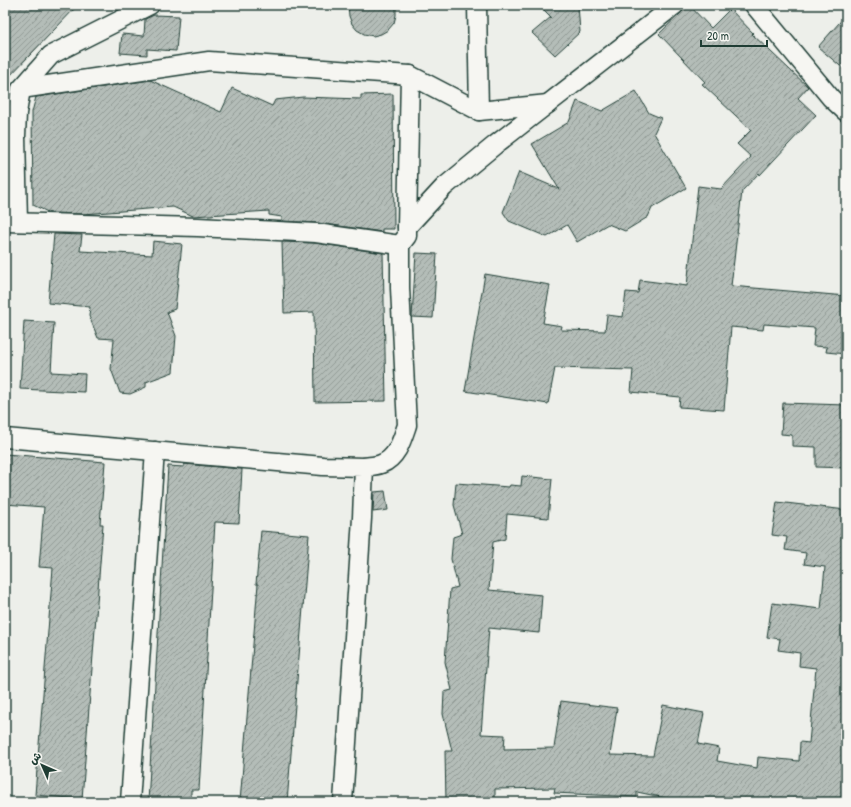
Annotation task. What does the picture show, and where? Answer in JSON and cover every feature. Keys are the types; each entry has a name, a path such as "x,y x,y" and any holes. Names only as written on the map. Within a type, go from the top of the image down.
{"street":[{"path":"150,5 51,55 21,89 17,113 12,222 198,227 316,233 400,245"},
{"path":"477,5 478,111"},
{"path":"407,227 444,187 495,145 675,5"},
{"path":"754,5 831,98 846,112"},
{"path":"21,89 209,61 410,74 478,111 548,104"},
{"path":"5,438 155,450 323,466 364,467 381,464 391,457 401,445 407,425 400,288 400,245 407,236 410,74"},
{"path":"130,802 155,450"},
{"path":"343,802 364,467"}],"building":[{"path":"5,5 78,5 5,81"},
{"path":"348,5 396,5 394,23 388,30 381,34 373,36 364,34 357,30 352,24 349,16"},
{"path":"539,5 578,5 580,32 555,55 532,33 551,17"},
{"path":"689,5 711,28 730,9 753,33 752,34 808,87 798,98 816,115 760,175 759,173 742,191 731,286 846,296 846,354 826,352 827,347 813,346 815,328 764,324 763,330 731,327 724,410 679,407 680,397 631,392 633,370 555,368 548,404 465,391 485,274 550,285 543,323 562,326 561,330 605,331 607,315 623,317 626,292 638,293 640,280 687,286 698,186 721,189 751,157 737,144 751,130 702,84 705,82 659,34"},
{"path":"154,15 179,16 176,51 147,49 147,55 120,53 122,34 144,36 145,19"},
{"path":"846,15 846,71 818,47"},
{"path":"150,80 221,112 232,88 272,106 275,100 303,97 361,99 361,95 393,94 394,229 382,229 382,232 317,223 282,221 282,217 269,215 269,211 193,216 173,207 83,214 50,213 33,205 32,112 36,97"},
{"path":"636,91 649,113 661,118 654,133 686,188 652,208 648,217 625,231 608,224 577,242 567,225 547,237 509,221 503,212 519,172 559,189 532,144 569,122 577,101 602,111"},
{"path":"54,234 82,235 80,251 152,255 153,241 182,244 175,309 167,312 176,336 173,372 146,382 146,387 130,394 120,393 111,369 114,339 98,338 89,316 90,307 48,303"},
{"path":"282,242 315,243 383,253 386,401 315,402 314,312 284,313"},
{"path":"416,253 437,254 433,318 412,317"},
{"path":"24,321 54,323 51,372 85,374 84,392 20,389"},
{"path":"783,403 846,405 846,468 816,467 816,447 792,446 792,435 781,434"},
{"path":"5,454 105,462 100,524 103,524 82,799 35,795 53,568 39,567 44,507 5,504"},
{"path":"184,464 242,469 239,523 215,522 199,790 191,790 191,802 148,802 168,466 184,467"},
{"path":"522,476 552,479 548,518 507,514 505,539 493,542 489,590 542,595 539,633 489,628 481,734 505,735 504,749 554,748 561,701 617,708 610,755 653,756 663,705 704,713 698,744 719,748 717,761 757,768 758,757 799,761 800,742 809,743 816,668 799,666 800,653 778,650 780,639 767,637 772,603 821,609 825,567 804,564 806,553 785,550 787,537 772,535 777,502 846,510 846,802 685,802 637,792 637,797 554,793 555,788 495,789 495,802 446,802 445,751 452,751 443,714 444,692 452,690 445,662 450,589 458,587 451,559 453,537 462,534 454,505 456,483 509,487 510,485 521,486"},
{"path":"385,491 388,510 373,512 374,492"},
{"path":"261,531 309,535 287,802 240,802"}]}
